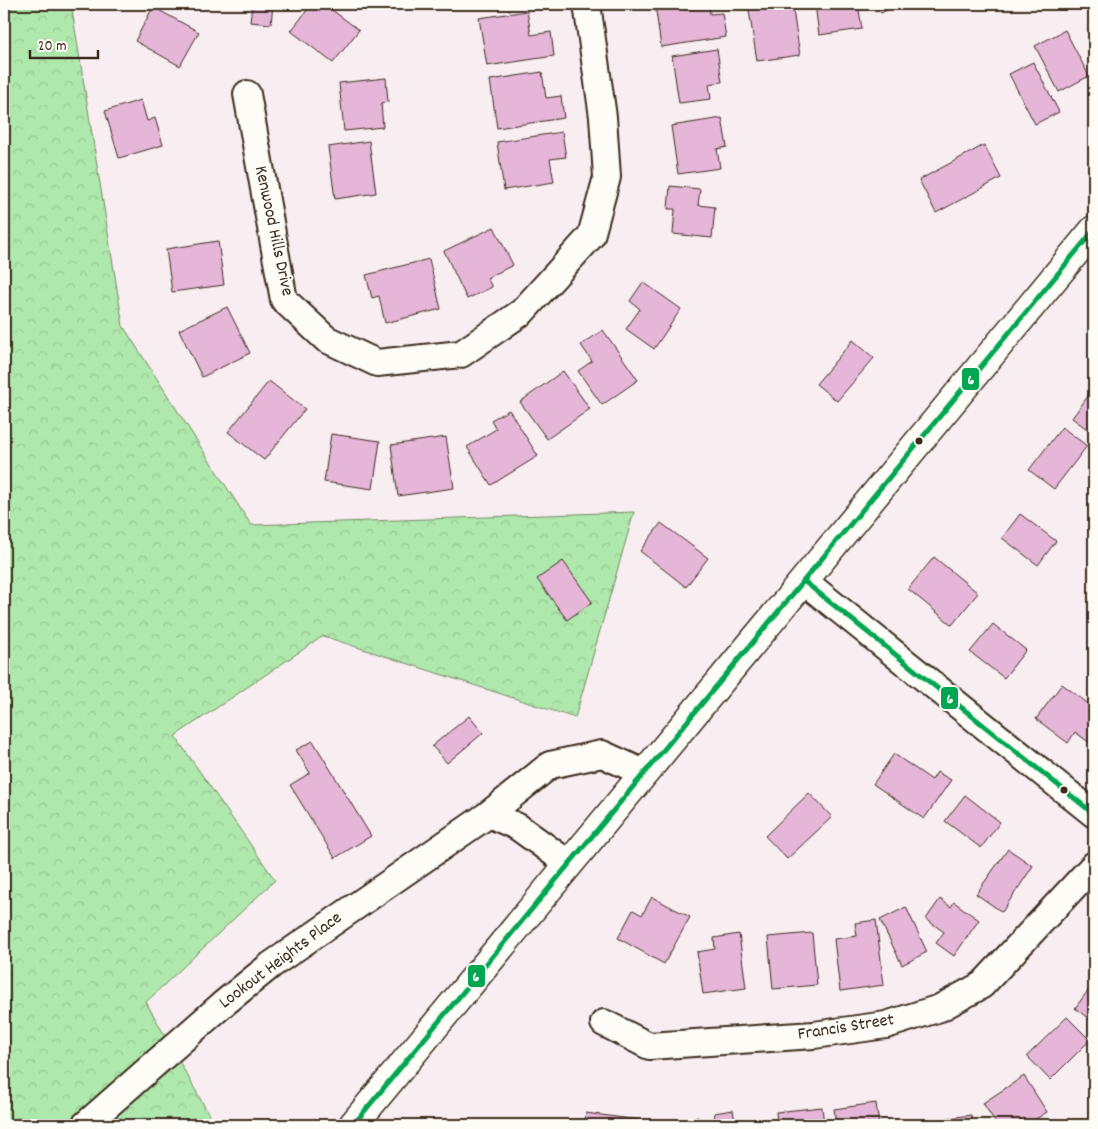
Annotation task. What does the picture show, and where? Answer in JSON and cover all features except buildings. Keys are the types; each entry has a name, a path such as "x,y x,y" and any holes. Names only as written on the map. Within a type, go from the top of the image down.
{"main road":[{"path":"353,1125 1094,230"}],"street":[{"name":"Kenwood Hills Drive","path":"247,94 284,300 326,339 377,363 462,354 522,312 591,236 607,177 603,117 587,4"},
{"path":"804,582 1094,814"},
{"name":"Lookout Heights Place","path":"85,1125 222,1004 271,965 490,814 550,765 602,754 644,773"},
{"path":"490,814 518,827 569,864"},
{"name":"Francis Street","path":"604,1024 649,1046 814,1035 886,1025 940,1008 982,984 1094,865"}],"green space":[{"path":"4,4 71,4 123,326 251,525 634,512 575,718 323,636 175,736 275,880 146,1002 215,1125 4,1125"}],"transit line":[{"name":"6","path":"353,1125 1094,230"},
{"name":"6","path":"805,582 1094,814"}]}
